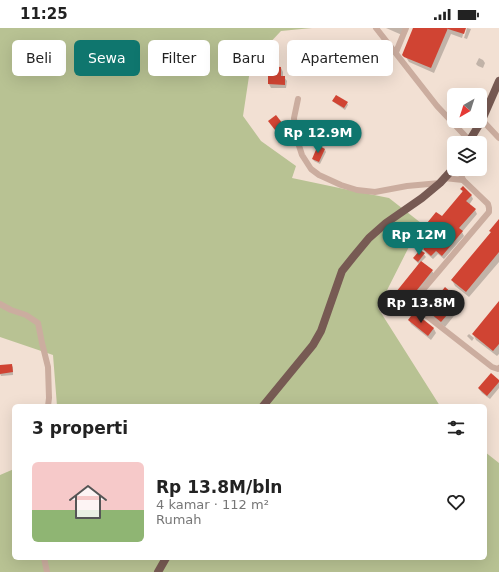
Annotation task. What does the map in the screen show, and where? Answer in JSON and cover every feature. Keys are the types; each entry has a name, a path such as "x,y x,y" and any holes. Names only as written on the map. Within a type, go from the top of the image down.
{"main road":[{"path":"487,109 499,81"},
{"path":"265,404 313,345 321,331 342,271 369,238 386,223 422,198 447,175"},
{"path":"158,572 165,560"}],"lane":[{"path":"376,28 440,110 464,136"},
{"path":"396,52 406,28"},
{"path":"298,99 294,118 295,133 302,155 310,169 319,175 341,185 357,190 375,192 442,180 463,180"},
{"path":"487,125 499,138"},
{"path":"462,176 463,180 488,204 489,212 416,298 416,304 419,310 492,367 499,368"},
{"path":"0,304 11,310 26,315 38,323 48,367 48,404"},
{"path":"45,560 48,572"}],"green space":[{"path":"0,28 312,28 281,31 273,40 218,40 218,76 249,76 243,116 261,141 296,166 292,178 389,198 421,223 378,308 439,404 57,404 53,355 0,337"},
{"path":"487,454 499,463 499,572 0,572 0,475 12,470 12,560 487,560"}],"building":[{"path":"413,28 448,28 431,68 402,55"},
{"path":"448,28 466,28 464,34"},
{"path":"279,67 281,67 281,76 285,76 285,85 268,84 268,76 279,76"},
{"path":"336,95 348,102 344,108 332,101"},
{"path":"276,115 283,124 275,130 268,121"},
{"path":"330,121 339,125 336,133 327,129"},
{"path":"318,145 325,149 319,162 312,159"},
{"path":"463,186 472,195 466,201 476,209 459,228 463,231 442,256 436,251 431,256 423,249 428,243 426,242 427,241 418,234 436,212 442,216 463,191 460,189"},
{"path":"499,219 499,252 466,292 451,280 491,232 489,231"},
{"path":"420,250 425,253 418,262 413,258"},
{"path":"421,261 433,270 402,311 396,306 403,297 396,292"},
{"path":"445,287 460,300 441,322 426,310"},
{"path":"499,301 499,344 493,351 472,334"},
{"path":"414,312 434,328 428,336 408,320"},
{"path":"12,364 13,372 0,374 0,365"},
{"path":"491,373 499,380 499,382 487,396 478,388"}]}
